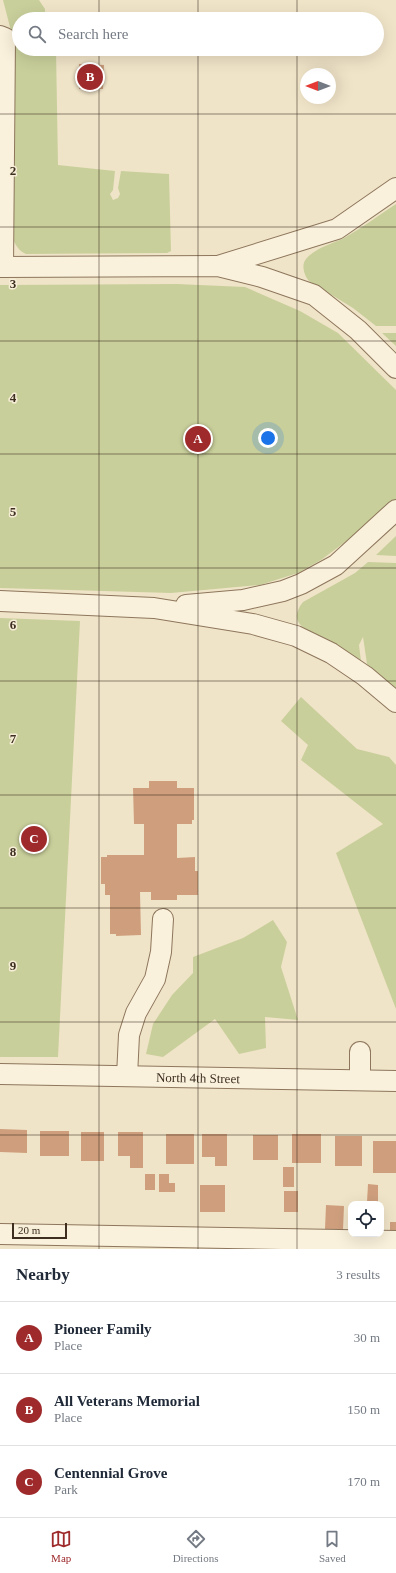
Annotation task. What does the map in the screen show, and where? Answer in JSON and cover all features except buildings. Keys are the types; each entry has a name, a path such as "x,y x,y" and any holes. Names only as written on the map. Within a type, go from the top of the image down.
{"street":[{"path":"0,36 5,38 1,267 218,266 262,277 314,296 358,330 396,368"},
{"path":"218,266 337,230 396,188"},
{"path":"154,608 243,600 283,591 301,584 336,565 396,510"},
{"path":"0,602 154,608 253,624 296,636 337,657 365,676 396,702"},
{"path":"127,1076 129,1035 136,1013 155,979 161,952 163,918"},
{"path":"360,1052 360,1080"},
{"name":"North 4th Street","path":"0,1074 396,1081"},
{"path":"0,1234 396,1241"}],"green space":[{"path":"3,0 39,0 45,9 45,12 12,12 12,56 56,56 58,165 115,171 113,190 110,194 113,200 118,198 120,194 118,188 121,171 169,174 171,251 167,253 26,254 17,247 10,229 11,31"},
{"path":"396,204 396,326 376,326 353,308 309,281 303,267 304,261 314,252 351,234"},
{"path":"177,284 245,287 300,311 338,333 396,390 396,499 353,536 321,560 298,573 260,585 171,593 0,588 0,285"},
{"path":"382,333 396,333 396,346"},
{"path":"396,536 396,556 376,555"},
{"path":"368,562 396,563 396,689 367,664 363,637 359,645 361,661 331,641 307,630 298,622 298,610 303,602 355,573"},
{"path":"0,618 80,621 58,1057 0,1057"},
{"path":"301,697 357,749 389,757 396,765 396,1009 336,853 383,824 301,760 308,745 281,721"},
{"path":"273,920 287,942 281,967 298,1020 265,1017 266,1048 239,1054 215,1019 163,1057 146,1054 153,1024 172,995 193,973 193,957 243,938"}],"place":[{"name":"All Veterans Memorial","path":"90,77"},
{"name":"Pioneer Family","path":"198,439"},
{"name":"Centennial Grove","path":"34,839"}]}
